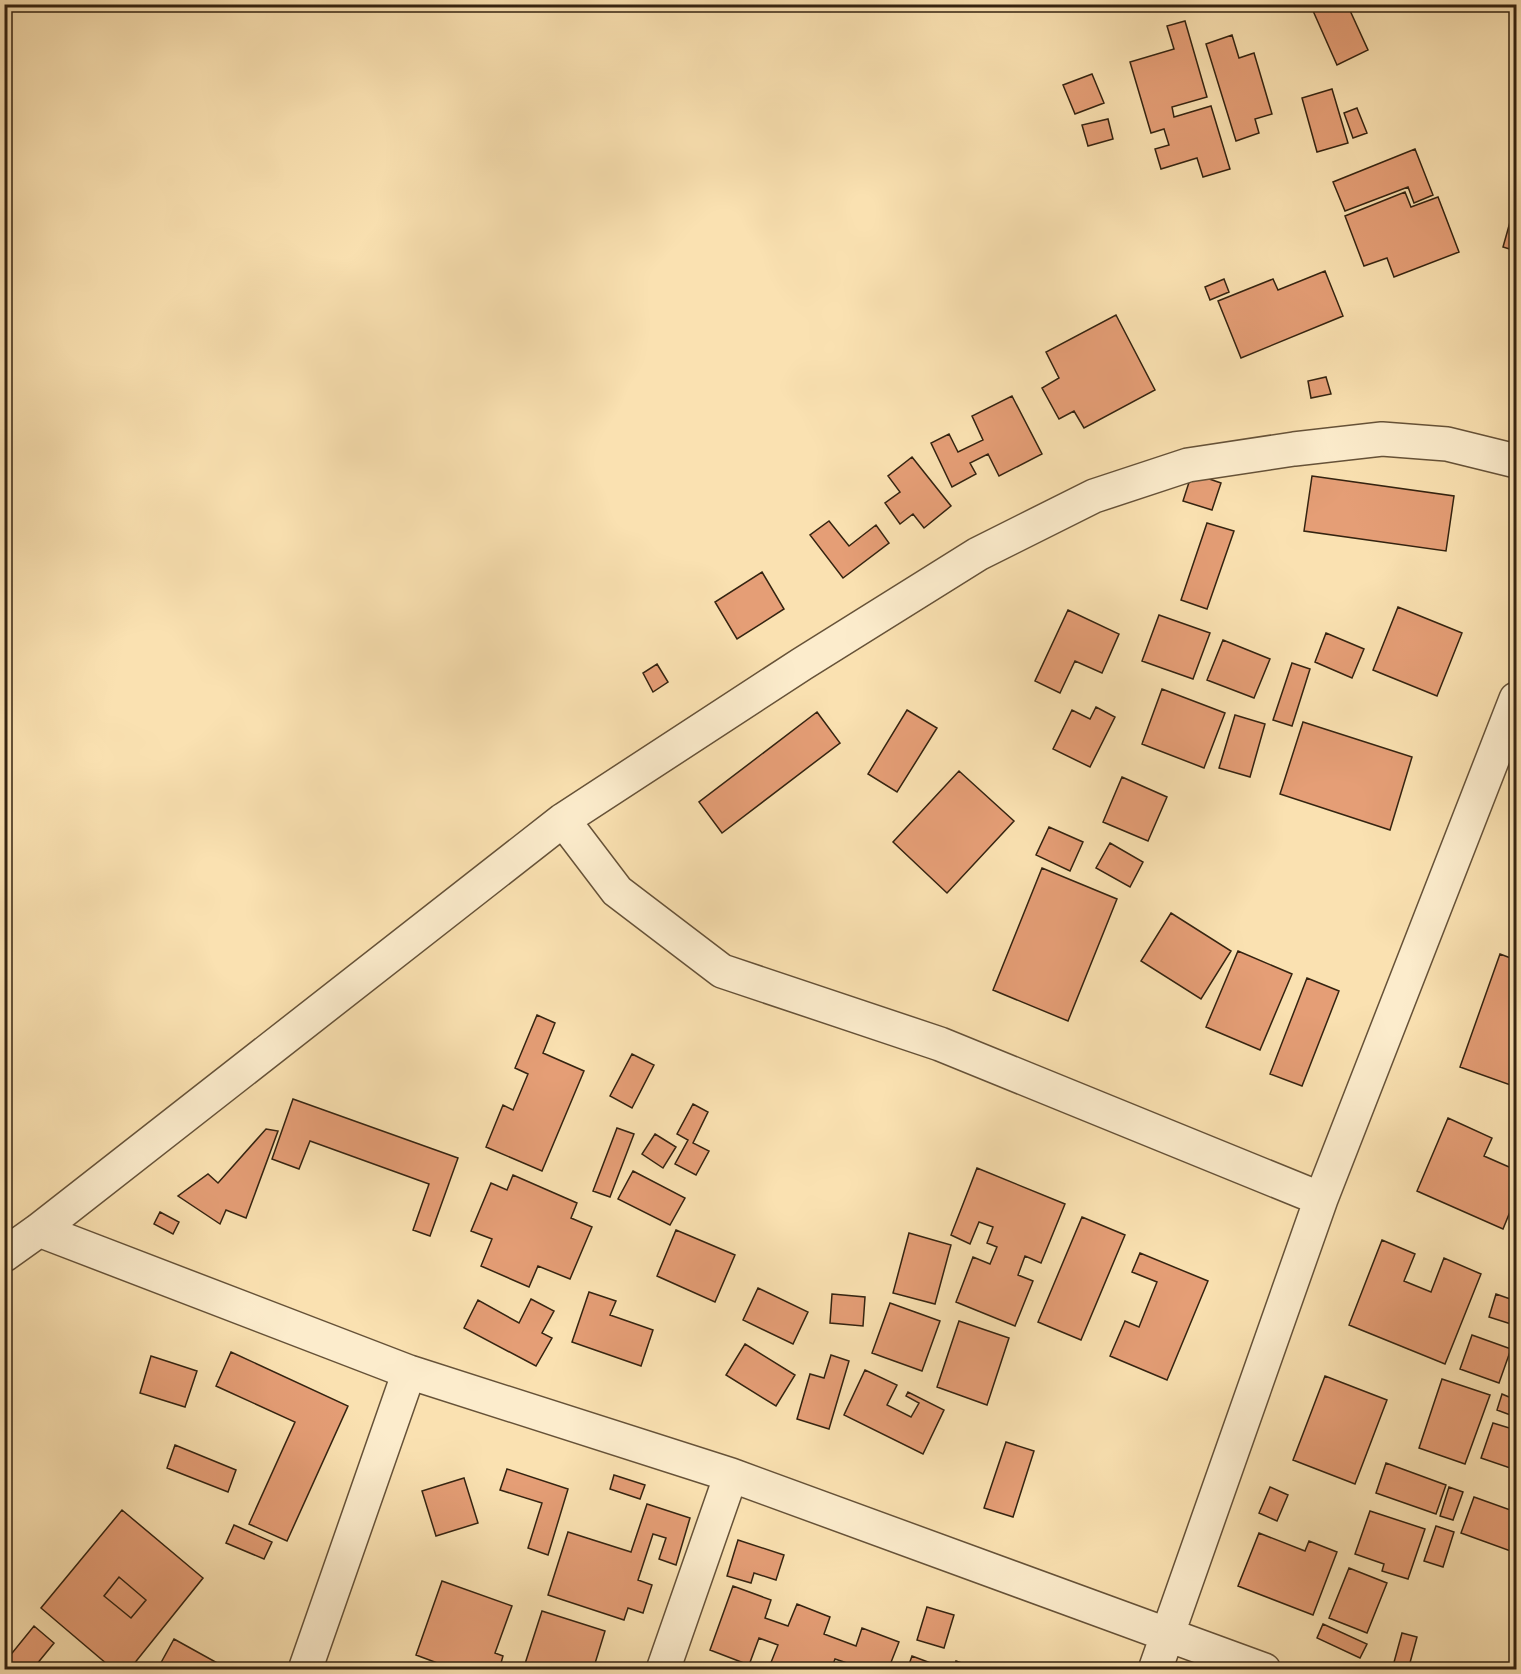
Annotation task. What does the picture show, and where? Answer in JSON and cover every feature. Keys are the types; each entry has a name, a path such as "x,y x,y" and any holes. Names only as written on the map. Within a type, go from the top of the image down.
{"street":[{"path":"4,1255 563,820 898,603 978,554 1094,496 1188,465 1382,439 1447,444 1516,461"},
{"path":"1155,1670 1321,1198 1516,699"},
{"path":"563,820 617,891 722,970 940,1044 1321,1198"},
{"path":"39,1230 409,1372 731,1474 1264,1670"},
{"path":"305,1670 409,1372"},
{"path":"663,1670 731,1474"}],"building":[{"path":"1310,4 1347,4 1368,50 1337,65"},
{"path":"1185,21 1207,97 1172,107 1174,117 1211,106 1230,169 1203,177 1197,158 1161,169 1155,149 1169,145 1164,129 1151,133 1130,62 1174,49 1167,26"},
{"path":"1232,35 1239,58 1254,53 1272,114 1255,119 1259,133 1236,141 1206,44"},
{"path":"1092,74 1104,103 1075,114 1063,85"},
{"path":"1332,89 1348,143 1317,152 1302,98"},
{"path":"1357,108 1367,133 1353,138 1344,113"},
{"path":"1108,119 1113,139 1088,146 1082,125"},
{"path":"1415,149 1433,195 1414,203 1408,187 1345,211 1333,182"},
{"path":"1405,192 1411,207 1438,197 1459,252 1394,277 1387,258 1364,266 1345,216"},
{"path":"1512,215 1516,216 1516,251 1503,247"},
{"path":"1325,271 1343,316 1241,358 1218,301 1273,279 1278,290"},
{"path":"1224,279 1229,292 1210,300 1205,287"},
{"path":"1116,315 1155,390 1084,428 1074,411 1059,419 1042,388 1059,378 1046,352"},
{"path":"1326,377 1331,394 1311,398 1308,381"},
{"path":"1012,396 1042,454 999,476 988,454 970,463 976,474 952,487 931,443 949,434 958,452 983,440 972,416"},
{"path":"912,457 951,506 924,528 913,514 900,524 885,503 900,492 888,476"},
{"path":"1192,473 1221,483 1212,510 1183,501"},
{"path":"1312,476 1454,496 1446,551 1304,531"},
{"path":"829,521 849,546 876,525 889,543 843,578 810,535"},
{"path":"1207,523 1234,531 1207,609 1181,600"},
{"path":"762,572 784,609 737,639 715,602"},
{"path":"1398,607 1462,633 1437,696 1373,670"},
{"path":"1068,610 1119,634 1102,673 1075,661 1060,693 1035,681"},
{"path":"1159,615 1210,633 1193,679 1142,661"},
{"path":"1326,633 1364,649 1352,678 1315,662"},
{"path":"1223,640 1270,659 1254,698 1207,680"},
{"path":"1292,663 1310,669 1292,726 1273,720"},
{"path":"657,664 668,682 653,692 643,673"},
{"path":"1162,689 1225,713 1204,768 1142,744"},
{"path":"1096,707 1115,717 1090,767 1053,749 1072,710 1090,719"},
{"path":"907,710 937,728 897,792 868,774"},
{"path":"817,712 840,743 722,833 699,802"},
{"path":"1235,715 1265,724 1250,777 1219,768"},
{"path":"1303,722 1412,757 1390,830 1280,794"},
{"path":"959,771 1014,821 947,893 893,842"},
{"path":"1122,777 1167,797 1148,841 1103,822"},
{"path":"1049,827 1083,842 1070,871 1036,855"},
{"path":"1110,843 1143,862 1130,887 1096,868"},
{"path":"1042,868 1117,899 1068,1021 993,990"},
{"path":"1171,913 1231,951 1201,999 1141,961"},
{"path":"1238,951 1292,974 1260,1050 1206,1027"},
{"path":"1500,954 1516,960 1516,1087 1460,1067"},
{"path":"1307,978 1339,991 1302,1086 1270,1074"},
{"path":"537,1015 555,1023 543,1053 584,1071 542,1171 486,1147 503,1105 513,1110 528,1074 515,1068"},
{"path":"632,1054 654,1065 632,1108 610,1096"},
{"path":"293,1099 458,1158 430,1236 413,1230 429,1184 310,1141 299,1169 272,1159"},
{"path":"693,1104 708,1112 693,1143 709,1151 696,1175 675,1164 688,1140 677,1134"},
{"path":"1448,1118 1492,1138 1484,1156 1516,1170 1516,1197 1503,1229 1417,1191"},
{"path":"617,1128 634,1134 610,1197 593,1191"},
{"path":"266,1129 278,1131 246,1218 226,1210 220,1224 178,1196 208,1174 218,1183"},
{"path":"655,1134 676,1147 663,1168 642,1154"},
{"path":"977,1168 1065,1204 1041,1263 1025,1256 1018,1275 1033,1281 1015,1326 956,1302 973,1257 990,1264 997,1247 987,1243 993,1227 979,1222 970,1244 951,1235"},
{"path":"633,1171 685,1198 670,1225 618,1199"},
{"path":"513,1175 577,1203 571,1218 592,1227 570,1279 538,1266 529,1287 481,1266 492,1239 471,1231 491,1183 507,1190"},
{"path":"160,1212 179,1222 173,1234 154,1224"},
{"path":"1082,1217 1125,1235 1081,1340 1038,1322"},
{"path":"676,1230 735,1255 715,1302 657,1276"},
{"path":"909,1233 951,1245 935,1304 893,1293"},
{"path":"1382,1240 1415,1254 1404,1281 1431,1292 1444,1258 1481,1274 1445,1364 1349,1325"},
{"path":"1140,1253 1208,1281 1167,1380 1110,1356 1125,1321 1139,1327 1157,1282 1132,1272"},
{"path":"758,1288 808,1312 793,1344 743,1320"},
{"path":"589,1292 616,1301 610,1315 653,1330 641,1366 572,1342"},
{"path":"832,1294 865,1297 863,1326 830,1323"},
{"path":"1496,1294 1516,1301 1511,1324 1489,1317"},
{"path":"531,1299 554,1311 542,1333 552,1338 536,1366 464,1328 478,1300 519,1323"},
{"path":"890,1303 940,1321 922,1371 872,1353"},
{"path":"959,1321 1009,1338 987,1405 937,1387"},
{"path":"1472,1335 1511,1349 1499,1383 1460,1369"},
{"path":"745,1344 795,1375 776,1406 726,1375"},
{"path":"231,1352 348,1406 287,1541 249,1524 295,1422 216,1386"},
{"path":"831,1355 849,1361 829,1429 797,1419 810,1374 824,1378"},
{"path":"151,1356 197,1371 185,1407 140,1393"},
{"path":"865,1370 897,1385 887,1405 911,1417 919,1403 906,1396 908,1392 944,1410 923,1454 844,1415"},
{"path":"1325,1376 1387,1400 1355,1484 1293,1460"},
{"path":"1442,1379 1490,1395 1465,1464 1419,1448"},
{"path":"1502,1394 1516,1400 1513,1416 1497,1410"},
{"path":"1493,1423 1516,1430 1516,1470 1481,1458"},
{"path":"1006,1442 1034,1451 1013,1517 984,1508"},
{"path":"175,1445 236,1470 228,1492 167,1468"},
{"path":"1386,1463 1446,1485 1436,1514 1376,1493"},
{"path":"507,1469 568,1489 548,1555 528,1548 542,1503 500,1490"},
{"path":"614,1475 645,1485 640,1499 610,1489"},
{"path":"464,1478 478,1523 436,1536 422,1491"},
{"path":"1270,1487 1288,1495 1277,1521 1259,1513"},
{"path":"1449,1487 1463,1492 1453,1520 1440,1516"},
{"path":"1474,1497 1516,1512 1516,1553 1461,1533"},
{"path":"647,1504 690,1518 676,1565 659,1559 666,1538 653,1534 638,1580 652,1585 643,1613 628,1608 624,1620 548,1595 568,1532 631,1552"},
{"path":"122,1510 203,1578 129,1670 114,1670 41,1608","holes":["119,1577 146,1600 131,1618 104,1596"]},
{"path":"1370,1511 1425,1529 1408,1579 1382,1571 1384,1564 1355,1554"},
{"path":"234,1525 272,1542 264,1559 226,1543"},
{"path":"1436,1526 1454,1532 1443,1567 1424,1561"},
{"path":"1259,1533 1305,1551 1309,1541 1337,1552 1313,1615 1238,1586"},
{"path":"738,1540 784,1555 776,1580 754,1573 751,1583 727,1576"},
{"path":"1349,1568 1387,1583 1367,1633 1329,1618"},
{"path":"119,1577 146,1600 131,1618 104,1596"},
{"path":"442,1581 512,1606 495,1653 503,1656 499,1670 456,1670 416,1655"},
{"path":"733,1586 771,1600 765,1618 788,1626 797,1604 830,1617 824,1634 856,1646 862,1628 899,1642 888,1670 851,1670 853,1665 835,1659 831,1670 768,1670 778,1645 759,1638 749,1665 710,1650"},
{"path":"927,1607 954,1615 944,1648 917,1640"},
{"path":"542,1611 605,1631 593,1670 523,1670"},
{"path":"1323,1624 1367,1644 1360,1658 1317,1638"},
{"path":"34,1626 54,1643 32,1670 4,1670 4,1663"},
{"path":"1402,1633 1417,1637 1408,1670 1393,1666"},
{"path":"174,1639 230,1670 181,1670 178,1667 176,1670 157,1670"},
{"path":"912,1656 936,1665 935,1670 907,1670"},
{"path":"956,1661 975,1668 974,1670 953,1670"}]}
